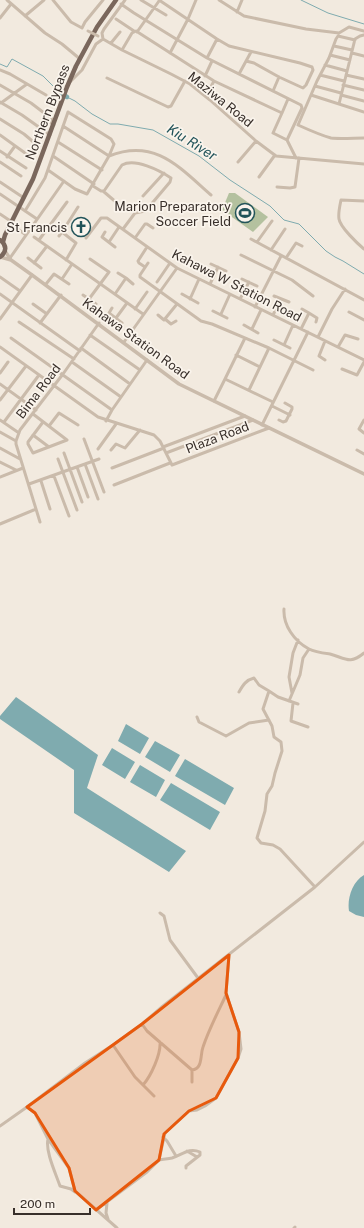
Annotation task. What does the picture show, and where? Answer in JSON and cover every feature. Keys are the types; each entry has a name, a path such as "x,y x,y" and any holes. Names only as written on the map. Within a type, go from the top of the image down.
{"main road":[{"name":"Northern Bypass","path":"2,238 20,208 41,161 68,85 80,59 97,27 116,0"},
{"path":"0,257 5,251 2,238"}],"street":[{"path":"7,0 45,33 62,44 80,59"},
{"path":"25,16 44,0"},
{"name":"Maziwa Road","path":"53,0 71,22 122,50 185,81 206,96 256,141 275,155 364,164"},
{"path":"82,28 102,0"},
{"path":"68,85 82,70 95,46 103,39 102,33 104,29 125,0"},
{"path":"142,0 166,15"},
{"path":"122,50 159,0 217,39 233,47 300,63 313,68 304,88 279,77 254,63 246,61"},
{"path":"170,53 196,0"},
{"path":"219,0 244,16 312,30 339,33 349,27 364,31"},
{"path":"237,12 242,0"},
{"path":"0,18 11,4"},
{"path":"121,4 212,61 301,105 302,108 287,140"},
{"path":"116,19 205,76 282,113"},
{"path":"111,43 120,32"},
{"path":"355,40 338,36 298,125 313,133 323,134 332,138 364,138"},
{"path":"339,104 356,37 364,36"},
{"path":"207,58 217,39"},
{"path":"334,46 364,56"},
{"path":"239,74 251,52"},
{"path":"330,55 350,60"},
{"path":"205,76 212,61"},
{"path":"325,65 364,79"},
{"path":"0,70 10,74 46,95"},
{"path":"320,75 364,90"},
{"path":"272,91 279,77"},
{"path":"107,78 168,107 171,106 185,81"},
{"path":"206,96 214,81"},
{"path":"27,84 0,103 17,112 50,135"},
{"path":"0,85 31,103 52,119 51,123 54,125"},
{"path":"315,86 364,101"},
{"path":"311,95 364,112"},
{"path":"276,187 295,187 297,158 287,140 273,133 288,99"},
{"path":"25,211 43,183 67,113 69,112 110,139 114,144 102,170 88,193 85,194 75,189 48,170"},
{"path":"0,119 37,144"},
{"path":"63,126 109,156"},
{"path":"0,135 32,158"},
{"path":"238,162 256,141"},
{"path":"58,142 102,170"},
{"path":"7,156 15,146"},
{"path":"109,156 133,150 156,154 179,167 211,195"},
{"path":"0,151 26,168"},
{"path":"258,177 275,155"},
{"path":"53,156 103,191 117,203"},
{"path":"0,162 21,176"},
{"path":"103,191 124,164 131,163 147,165 171,178 170,182 148,208 145,211 135,212 109,242"},
{"path":"144,196 164,173"},
{"path":"11,259 64,181"},
{"path":"0,182 24,198"},
{"path":"0,194 37,219"},
{"path":"364,201 342,200 339,219 349,234 364,249"},
{"path":"38,240 67,202"},
{"path":"59,236 78,207"},
{"path":"0,214 26,235"},
{"name":"Kahawa W Station Road","path":"86,238 101,218 107,218 177,268 364,361"},
{"path":"257,242 272,221"},
{"path":"136,238 145,224 153,228"},
{"path":"271,250 285,229"},
{"path":"62,232 76,243 66,260"},
{"path":"104,232 102,237 115,247"},
{"path":"34,237 143,314"},
{"path":"251,239 364,300"},
{"path":"286,258 296,243 302,246"},
{"path":"34,263 47,246"},
{"path":"145,267 138,261 147,246"},
{"name":"Kahawa Station Road","path":"5,251 11,259 179,384 364,474"},
{"path":"241,255 295,282 313,296"},
{"path":"255,307 281,256"},
{"name":"Kahawa Station Road","path":"0,257 11,259"},
{"path":"28,258 42,268"},
{"path":"89,299 109,272 90,259"},
{"path":"148,263 140,277 202,322 212,324 269,348 313,370"},
{"path":"157,282 170,263"},
{"path":"62,279 72,264"},
{"path":"211,264 226,271"},
{"path":"210,284 218,267"},
{"path":"124,342 177,268"},
{"path":"118,273 133,284"},
{"path":"1,317 32,274"},
{"path":"46,284 54,274 69,284"},
{"path":"0,276 20,291"},
{"path":"115,294 126,278"},
{"path":"190,299 199,279"},
{"path":"242,279 257,286"},
{"path":"240,299 249,282"},
{"path":"318,337 332,309 345,290"},
{"path":"136,309 147,292"},
{"path":"0,294 130,384"},
{"path":"182,294 198,303"},
{"path":"221,314 230,294"},
{"path":"40,323 61,295"},
{"path":"83,295 96,304"},
{"path":"274,296 289,302"},
{"path":"273,315 281,299"},
{"path":"116,318 127,303"},
{"path":"33,304 47,314"},
{"path":"165,319 177,304"},
{"path":"112,308 109,313 122,323"},
{"path":"302,309 316,316 316,322"},
{"path":"213,310 227,318"},
{"path":"252,329 261,310"},
{"path":"349,312 364,320"},
{"path":"301,329 310,313"},
{"path":"158,315 171,324 176,321"},
{"path":"19,322 121,397"},
{"name":"Bima Road","path":"16,441 19,433 81,350 99,323"},
{"path":"244,325 258,333"},
{"path":"284,345 293,325"},
{"name":"Kahawa W Station Road","path":"262,425 308,332"},
{"path":"90,335 140,370"},
{"path":"338,347 345,335 358,340"},
{"path":"11,338 112,410"},
{"path":"214,401 245,338"},
{"path":"274,340 290,348"},
{"path":"325,341 319,356 325,360"},
{"path":"0,354 2,348 98,417 106,421 154,435 160,441 171,464"},
{"path":"249,390 269,348"},
{"path":"236,355 260,367"},
{"path":"106,421 147,360"},
{"path":"342,368 357,375 364,361"},
{"path":"0,373 8,362"},
{"path":"0,400 26,366"},
{"path":"4,422 39,375"},
{"path":"225,379 249,390 290,415"},
{"path":"0,384 36,410"},
{"path":"279,420 285,422 290,415 292,408 285,403"},
{"path":"49,426 59,413 78,425"},
{"path":"33,414 67,440 34,453 31,452 28,444 43,422"},
{"path":"112,468 245,416"},
{"path":"0,420 19,433"},
{"path":"166,453 253,420"},
{"path":"364,420 359,428 364,433"},
{"path":"98,450 116,424"},
{"name":"Plaza Road","path":"114,485 269,428"},
{"path":"111,450 116,444 125,448 140,430"},
{"path":"0,432 16,441 20,459 40,522"},
{"path":"33,435 49,447"},
{"path":"84,439 104,492"},
{"path":"0,448 20,459"},
{"path":"357,450 364,454"},
{"path":"64,453 82,502"},
{"path":"58,459 77,510"},
{"path":"29,484 99,459"},
{"path":"0,462 16,470"},
{"path":"0,466 4,464"},
{"path":"85,464 98,499"},
{"path":"77,467 88,497"},
{"path":"0,477 23,468"},
{"path":"54,476 69,516"},
{"path":"40,480 50,509"},
{"path":"0,524 36,509"},
{"path":"284,609 285,623 298,640 309,649 345,660 359,657 364,653"},
{"path":"292,694 288,677 293,653 298,640"},
{"path":"289,701 300,675 303,658 309,649"},
{"path":"239,692 247,680 254,678 259,685 278,697 298,704"},
{"path":"269,691 263,709 272,726 274,737 281,742 282,749 272,786 267,794 265,811 257,838 261,843 273,845 280,849 316,887"},
{"path":"293,703 290,720 308,727"},
{"path":"197,717 199,722 226,736 249,723 269,720"},
{"path":"0,1126 85,1063 142,1024 198,978 316,887 364,842"},
{"path":"160,913 164,916 170,940 198,978"},
{"path":"192,1070 195,1070 198,1067 202,1048 226,995 229,955"},
{"path":"159,1160 165,1133 189,1111 197,1110 216,1098 238,1058 240,1049 239,1032 226,995"},
{"path":"142,1024 192,1070 192,1082"},
{"path":"143,1085 151,1074 159,1052 160,1042"},
{"path":"113,1045 135,1077 154,1096"},
{"path":"27,1107 35,1113 48,1139 69,1168 74,1188 79,1195"},
{"path":"163,1137 176,1156"},
{"path":"48,1139 47,1144 60,1186 71,1189 116,1228"},
{"path":"187,1151 197,1158"},
{"path":"96,1210 147,1172 159,1160 176,1156 187,1151 198,1151 200,1153 197,1158 186,1166 186,1168"},
{"path":"107,1203 106,1213 110,1222"}],"highlighted area":[{"path":"229,955 226,993 239,1032 238,1058 216,1098 189,1111 164,1134 159,1160 96,1210 75,1191 69,1168 35,1113 27,1107 142,1024"}],"green space":[{"name":"Marion Preparatory Soccer Field","path":"229,193 235,193 268,217 253,232 222,210"}],"water":[{"path":"16,697 98,755 87,788 186,851 169,872 74,813 74,770 0,719 0,716"},
{"path":"126,724 149,738 140,754 118,741"},
{"path":"155,741 180,755 170,772 145,757"},
{"path":"112,748 135,762 125,779 102,765"},
{"path":"185,759 234,788 225,805 175,776"},
{"path":"140,765 165,780 156,797 130,782"},
{"path":"171,783 220,812 210,830 160,800"},
{"path":"364,875 364,917 349,911 349,901 353,886"}],"waterway":[{"path":"301,0 328,13 364,24"},
{"name":"Kiu River","path":"0,64 7,67 12,59 43,76 59,92"},
{"name":"Kiu River","path":"59,92 67,97"},
{"name":"Kiu River","path":"67,97 110,124 153,130 199,156 230,180 270,206 284,220 299,224 326,251 364,274"}],"place":[{"name":"Marion Preparatory Soccer Field","path":"245,213"},
{"name":"St Francis","path":"81,227"}]}
